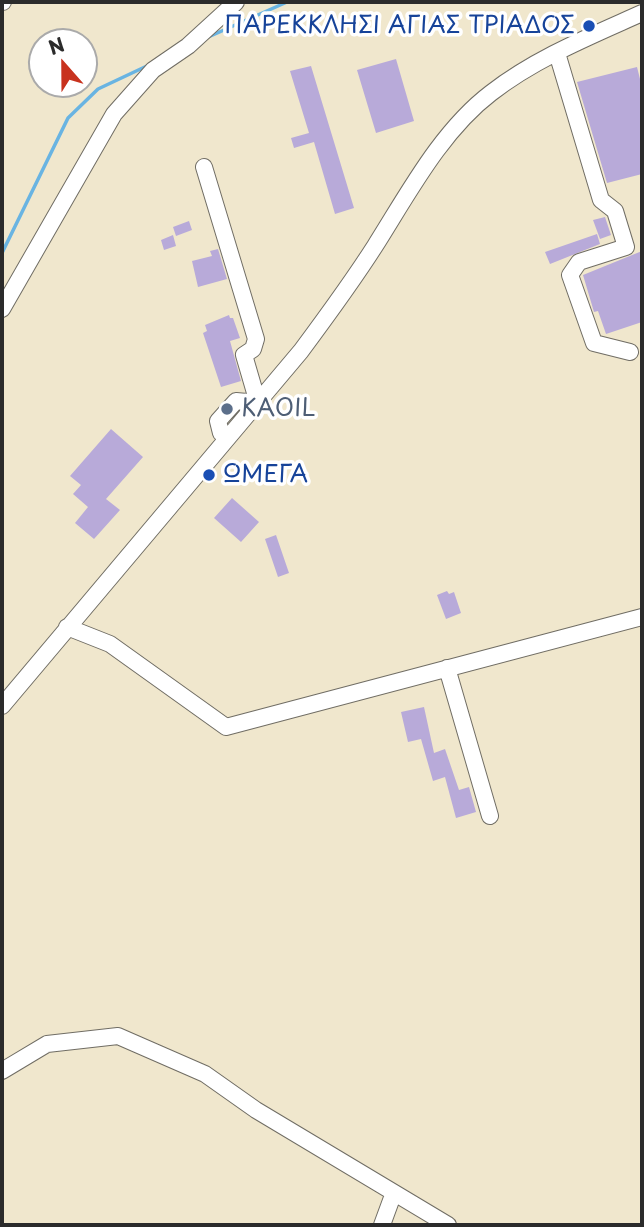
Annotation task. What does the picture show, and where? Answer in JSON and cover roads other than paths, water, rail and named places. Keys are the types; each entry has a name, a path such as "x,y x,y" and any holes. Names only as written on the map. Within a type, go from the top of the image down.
{"street":[{"path":"2,309 114,114 153,70 188,46 236,2"},
{"path":"2,706 344,293 422,174 455,130 491,93 557,53 642,13"},
{"path":"557,53 601,200 615,211 626,247 579,262 570,275 594,342 630,352"},
{"path":"204,167 256,338 253,349 244,355 253,402"},
{"path":"221,433 218,421 236,401 253,402"},
{"path":"67,626 110,644 226,727 642,617"},
{"path":"447,668 490,816"},
{"path":"2,1071 47,1044 118,1036 205,1074 256,1110 393,1195 447,1225"},
{"path":"382,1225 393,1195"}],"waterway":[{"path":"206,38 287,2"},
{"path":"2,253 68,118 98,89 149,65"}],"place":[{"name":"ΠΑΡΕΚΚΛΗΣΙ ΑΓΙΑΣ ΤΡΙΑΔΟΣ","path":"589,26"},
{"name":"KAOIL","path":"227,409"},
{"name":"ΩΜΕΓΑ","path":"209,475"}]}
